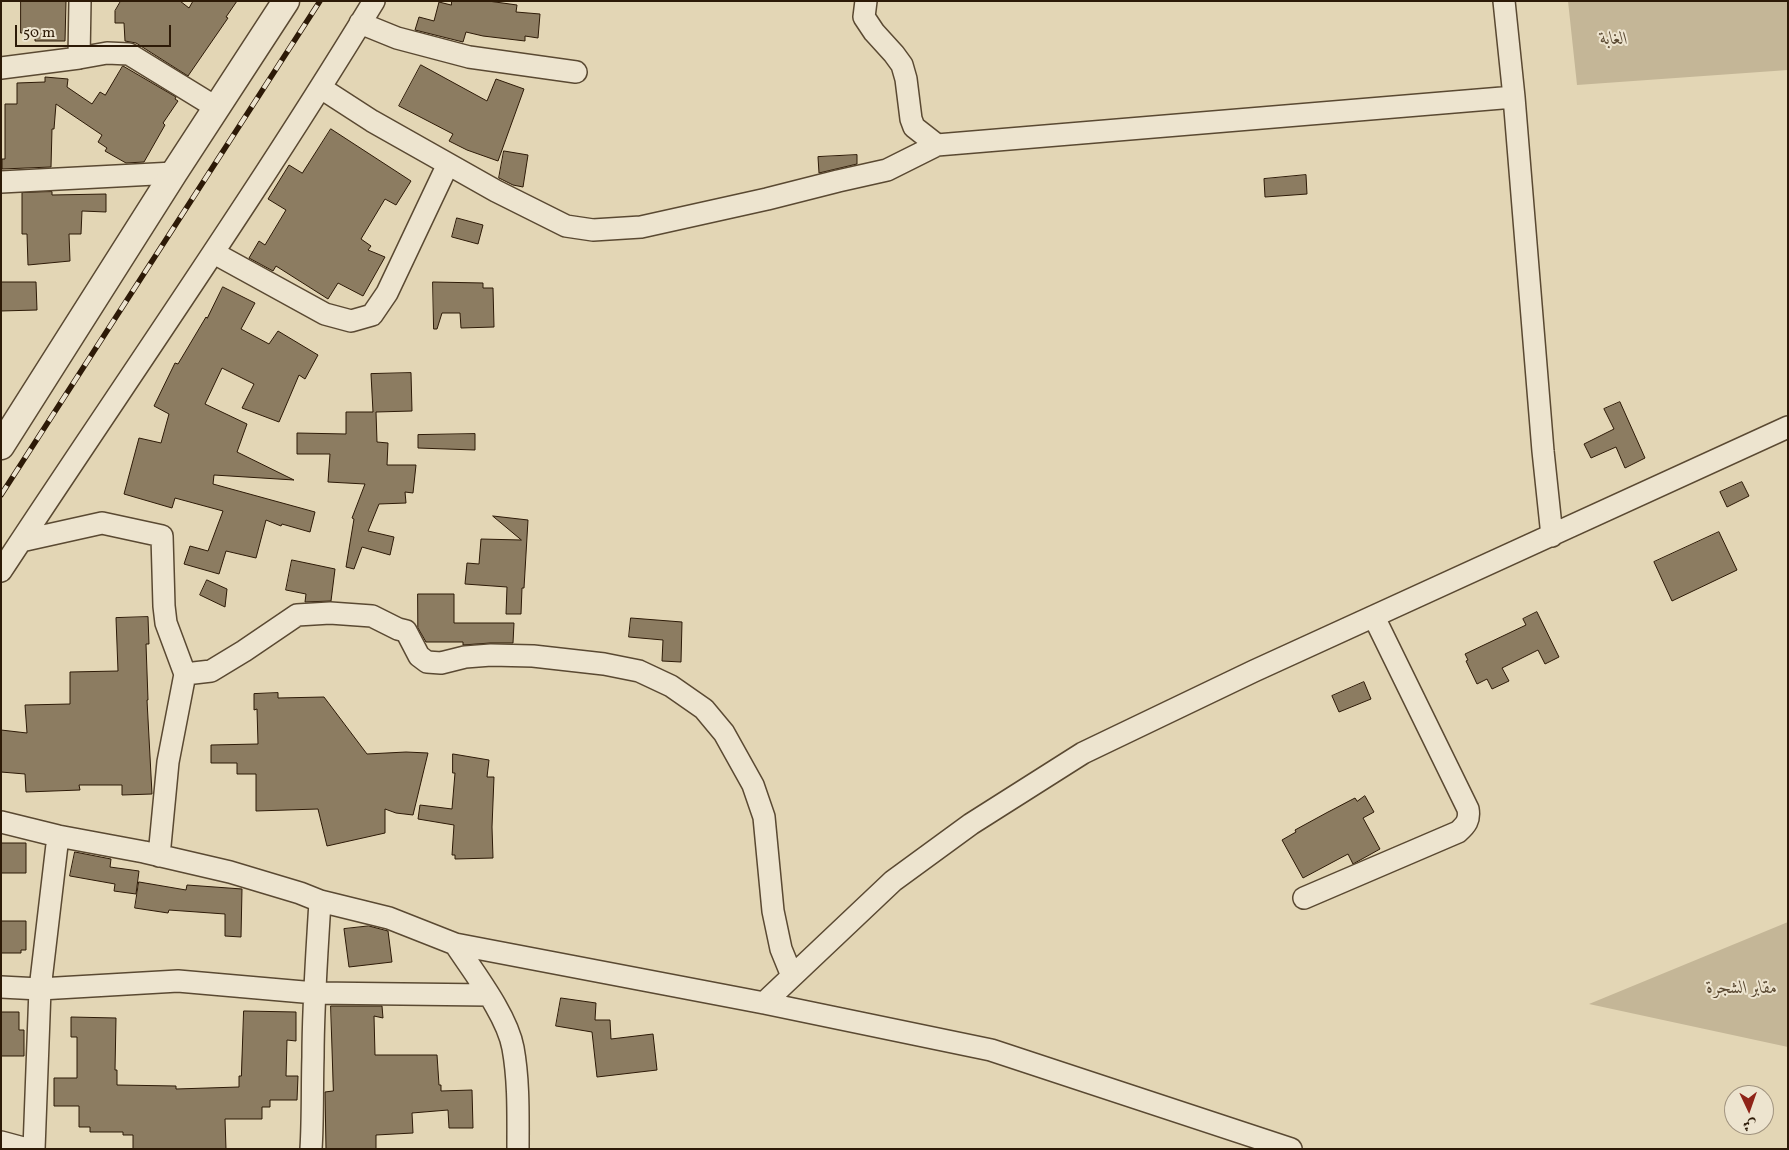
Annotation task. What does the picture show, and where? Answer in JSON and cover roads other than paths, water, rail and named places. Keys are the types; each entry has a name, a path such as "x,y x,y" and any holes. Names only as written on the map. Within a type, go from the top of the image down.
{"street":[{"path":"79,58 80,1"},
{"path":"1,446 174,173 286,1"},
{"path":"1,571 74,458 214,252 321,88 374,1"},
{"path":"866,1 864,17 902,65 906,79 910,119 914,127 937,145"},
{"path":"1504,1 1552,536"},
{"path":"360,23 397,38 469,57 576,72"},
{"path":"1,68 79,58 107,52 129,54 217,108"},
{"path":"321,88 372,121 496,191 566,226 593,230 641,227 726,209 838,180 887,170 937,145 1514,98"},
{"path":"214,252 325,314 351,321 372,315 387,293 448,164"},
{"path":"1,182 174,173"},
{"path":"764,1003 893,881 971,824 1083,753 1152,719 1788,427"},
{"path":"21,541 102,523 162,536 166,624 185,674 168,762 158,856"},
{"path":"185,674 211,671 244,652 297,615 330,614 372,616 406,631 419,656 427,662 441,663 491,655 533,656 604,664 640,671 671,686 704,710 724,733 754,785 764,817 773,911 781,949 792,976"},
{"path":"1304,898 1458,832 1470,818 1468,809 1374,617"},
{"path":"1,822 58,836 230,872 320,901 389,918 455,944 764,1003 991,1050 1291,1149"},
{"path":"34,1149 40,989 58,836"},
{"path":"311,1149 314,993 320,901"},
{"path":"455,944 504,1021 513,1047 518,1100 518,1149"},
{"path":"1,987 40,989 178,981 314,993 488,995"},
{"path":"1,1142 26,1149"}],"railway":[{"path":"1,495 320,1"}],"park label":[{"name":"الغابة","path":"1614,41"},
{"name":"مقابر الشجرة","path":"1742,990"}]}
